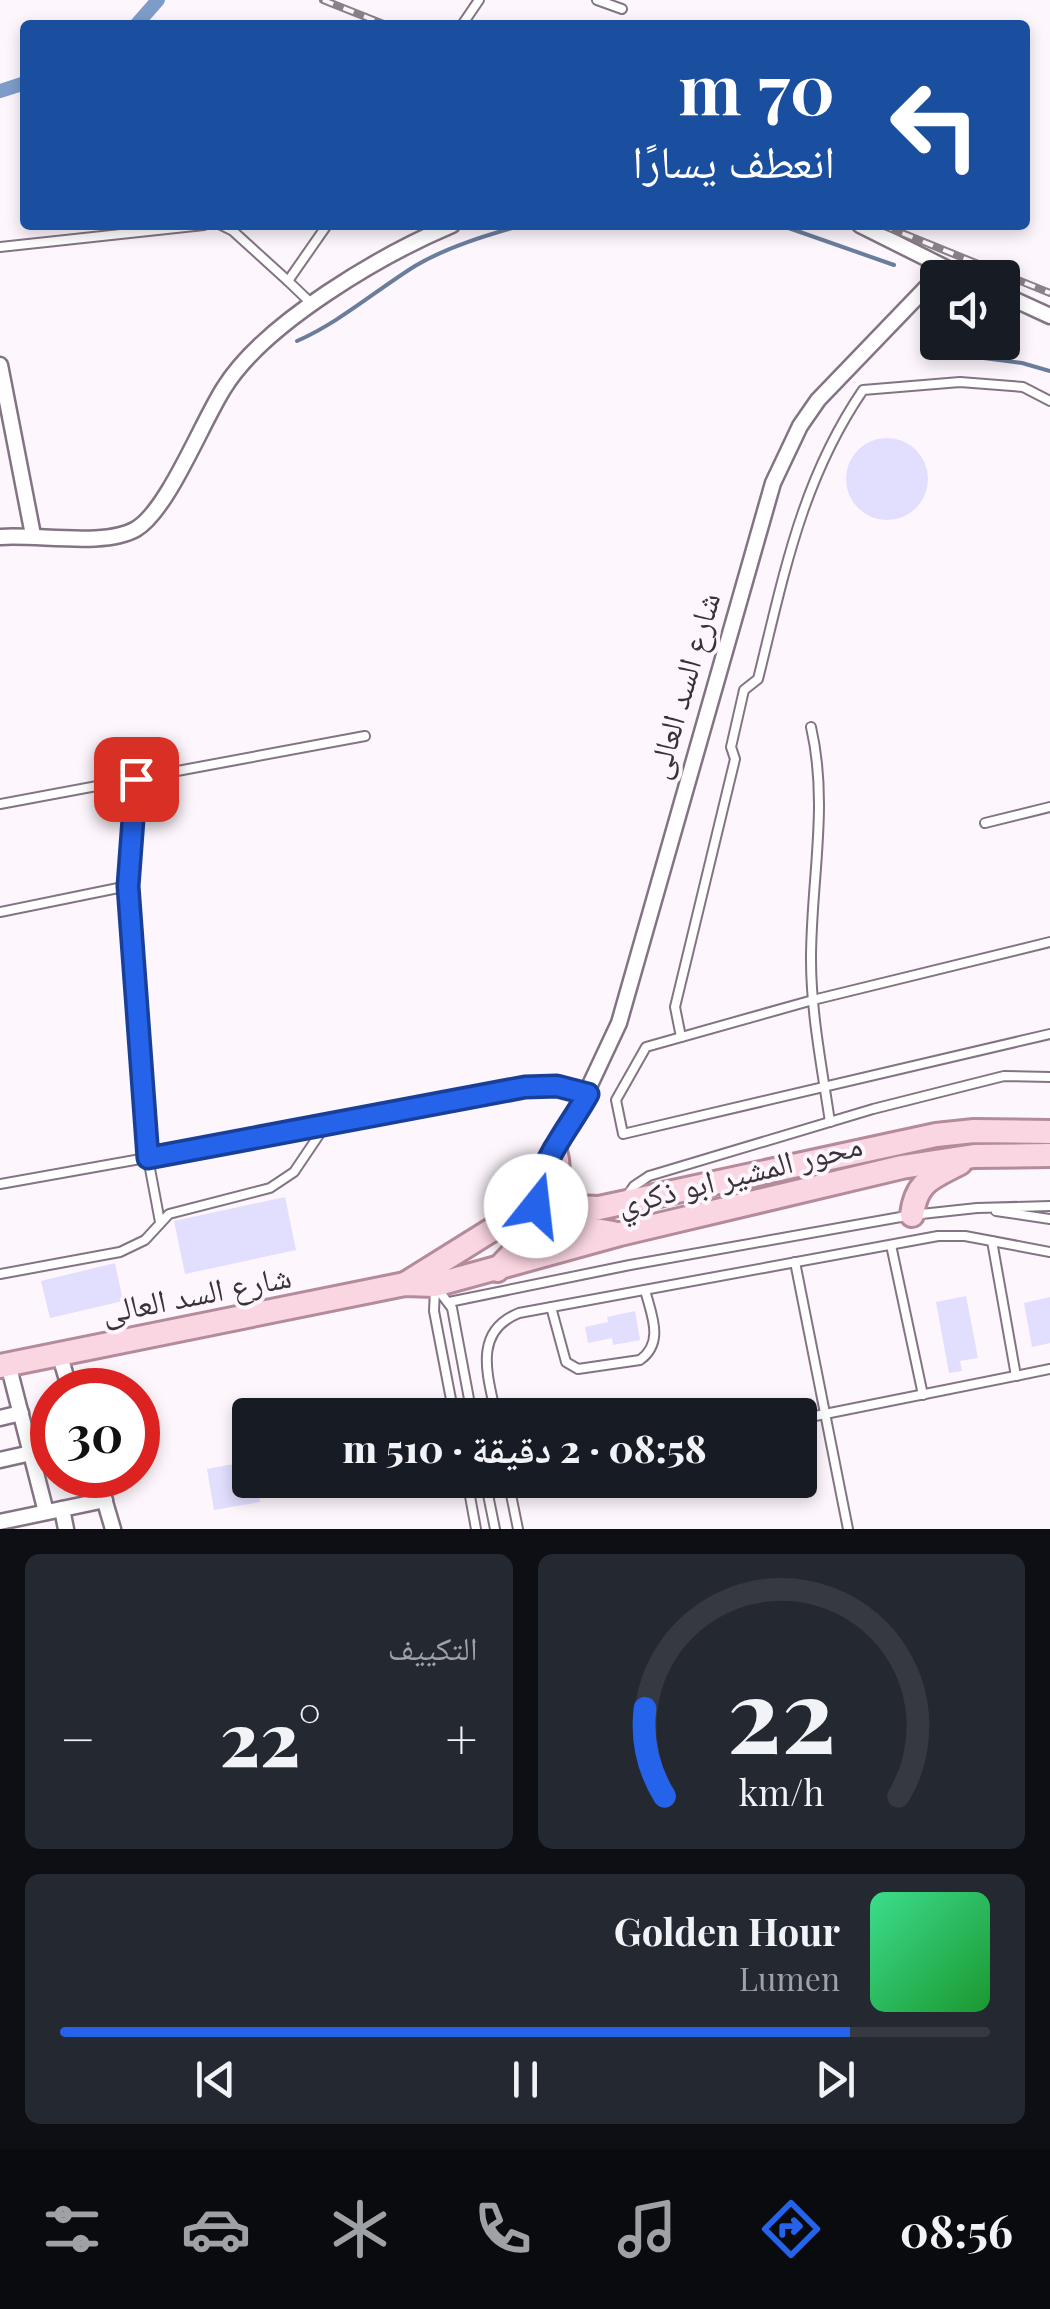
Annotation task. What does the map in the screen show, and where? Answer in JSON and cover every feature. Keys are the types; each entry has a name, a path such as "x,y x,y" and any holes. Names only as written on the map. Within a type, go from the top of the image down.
{"main road":[{"name":"محور المشير ابو ذكري","path":"405,1284 448,1260 517,1212 599,1208 936,1135 1050,1132"},
{"path":"555,1151 583,1196 599,1208"},
{"path":"497,1270 544,1210 559,1178 555,1151"},
{"name":"محور المشير ابو ذكري","path":"405,1284 442,1294 497,1270 620,1234 902,1167 974,1156 1050,1154"},
{"path":"912,1214 919,1187 974,1156"},
{"path":"544,1210 555,1222 620,1234"},
{"name":"شارع السد العالى","path":"4,1365 405,1284"}],"street":[{"path":"0,536 108,538 140,528 161,502 236,371 265,342 312,304 387,256 442,230"},
{"path":"870,230 929,260"},
{"name":"شارع السد العالى","path":"499,1225 555,1151 588,1094 618,1023 784,454 818,400 920,294"},
{"path":"1020,302 1050,316"},
{"path":"0,365 5,422 16,448 33,535"},
{"path":"0,451 16,448"},
{"path":"59,1352 64,1368"},
{"path":"4,1365 30,1449"},
{"path":"0,1418 20,1414"},
{"path":"0,1460 30,1453"},
{"path":"42,1498 46,1512"},
{"path":"0,1522 105,1500 114,1529"},
{"path":"62,1509 66,1529"}],"lane":[{"path":"597,0 622,8"},
{"path":"0,247 158,230"},
{"path":"232,230 312,304"},
{"path":"288,281 324,230"},
{"path":"682,1036 674,1007 735,758 731,747 744,690 758,680 799,516 843,420 863,390 960,382 1023,388 1050,401"},
{"path":"810,727 821,793 811,958 813,1000 830,1122"},
{"path":"0,804 365,736"},
{"path":"136,779 128,886 148,1158 160,1222"},
{"path":"985,822 1050,807"},
{"path":"0,912 128,886"},
{"path":"1050,942 813,1000 646,1047 616,1100 623,1134 1050,1034"},
{"path":"624,1203 634,1186 649,1176 830,1122 1004,1076 1050,1077"},
{"path":"0,1184 525,1087 557,1086 588,1094"},
{"path":"0,1274 120,1252 145,1240 160,1222 180,1210 270,1188 294,1172 325,1126"},
{"path":"442,1294 912,1214 1050,1206"},
{"path":"976,1208 1050,1219"},
{"path":"492,1398 484,1359 491,1336 508,1318 952,1235 1050,1252"},
{"path":"992,1241 1016,1376"},
{"path":"891,1244 923,1395"},
{"path":"796,1262 848,1529"},
{"path":"551,1307 566,1362 572,1367 640,1360 654,1343 655,1331 645,1290"},
{"path":"442,1294 434,1311 451,1398"},
{"path":"442,1294 468,1398"},
{"path":"817,1416 1050,1370"},
{"path":"470,1498 476,1529"},
{"path":"488,1498 494,1529"},
{"path":"512,1498 518,1529"}],"building":[{"path":"887,438 903,441 916,450 925,463 925,495 916,508 903,517 887,520 871,517 858,508 849,495 846,479 849,463 858,450 871,441"},
{"path":"285,1197 296,1250 185,1274 174,1221"},
{"path":"115,1263 123,1301 50,1318 41,1281"},
{"path":"966,1296 978,1358 960,1361 962,1371 949,1373 936,1302"},
{"path":"1050,1297 1050,1343 1032,1347 1024,1303"},
{"path":"635,1311 640,1340 613,1345 612,1338 588,1343 585,1327"},
{"path":"232,1464 232,1498 259,1498 260,1502 214,1510 207,1469"}],"waterway":[{"path":"140,20 158,0"},
{"path":"0,91 20,85"},
{"path":"297,341 328,325 427,259 507,230"},
{"path":"794,230 894,265"},
{"path":"999,360 1050,371"}],"railway":[{"path":"323,0 373,20"},
{"path":"894,230 1050,293"}],"route":[{"path":"136,779 128,886 148,1158 525,1087 557,1086 588,1094 543,1171 536,1206"}]}
